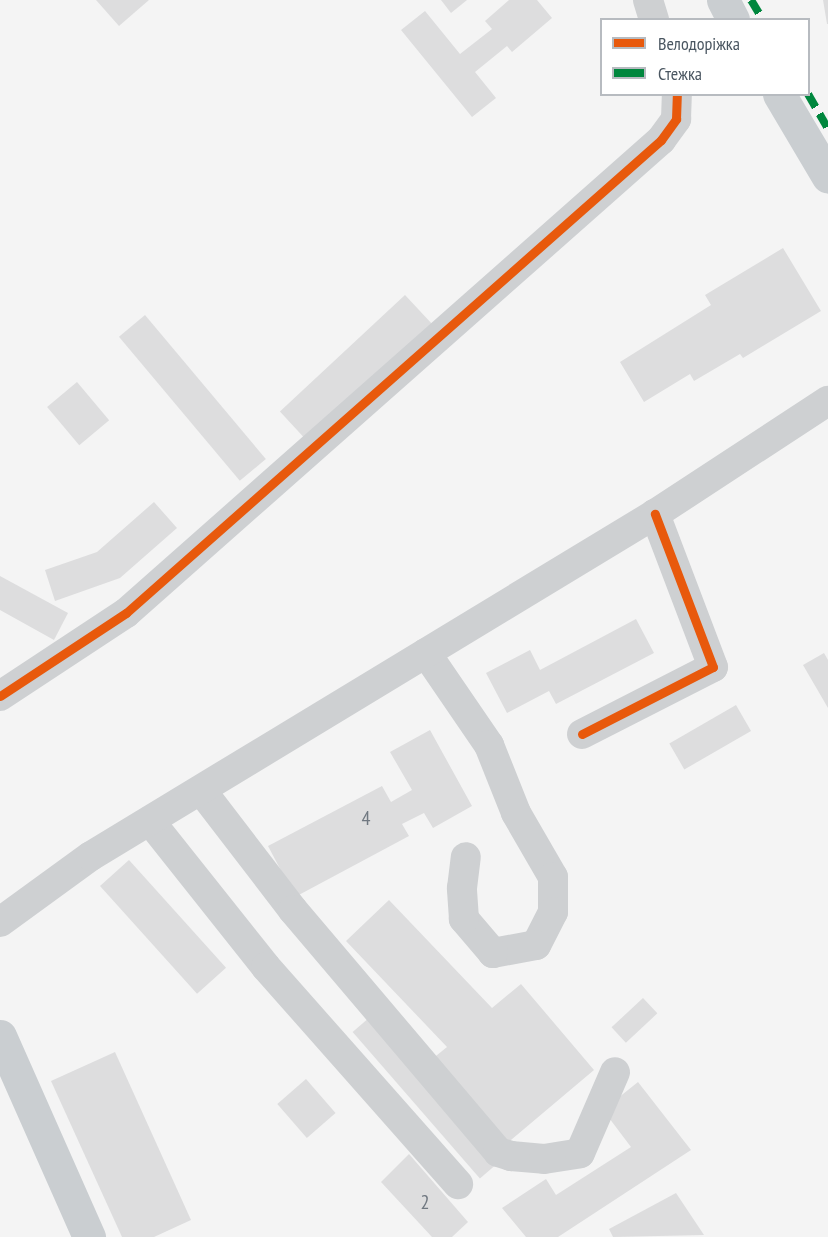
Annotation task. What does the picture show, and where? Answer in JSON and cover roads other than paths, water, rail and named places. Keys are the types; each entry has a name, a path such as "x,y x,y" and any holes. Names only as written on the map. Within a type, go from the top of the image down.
{"main road":[{"path":"723,0 732,18"},
{"path":"779,96 828,177"},
{"path":"0,1036 89,1237"}],"street":[{"path":"648,0 653,18"},
{"path":"0,696 126,613 661,140 676,119 678,96"},
{"path":"0,922 91,856 655,514 828,401"},
{"path":"582,734 713,667 655,514"},
{"path":"426,652 489,745 516,813 553,877 553,912 536,945 493,953 464,919 462,888 466,857"},
{"path":"201,790 293,910 498,1152 511,1156 544,1159 580,1153 615,1072"},
{"path":"150,821 266,968 458,1184"}]}
